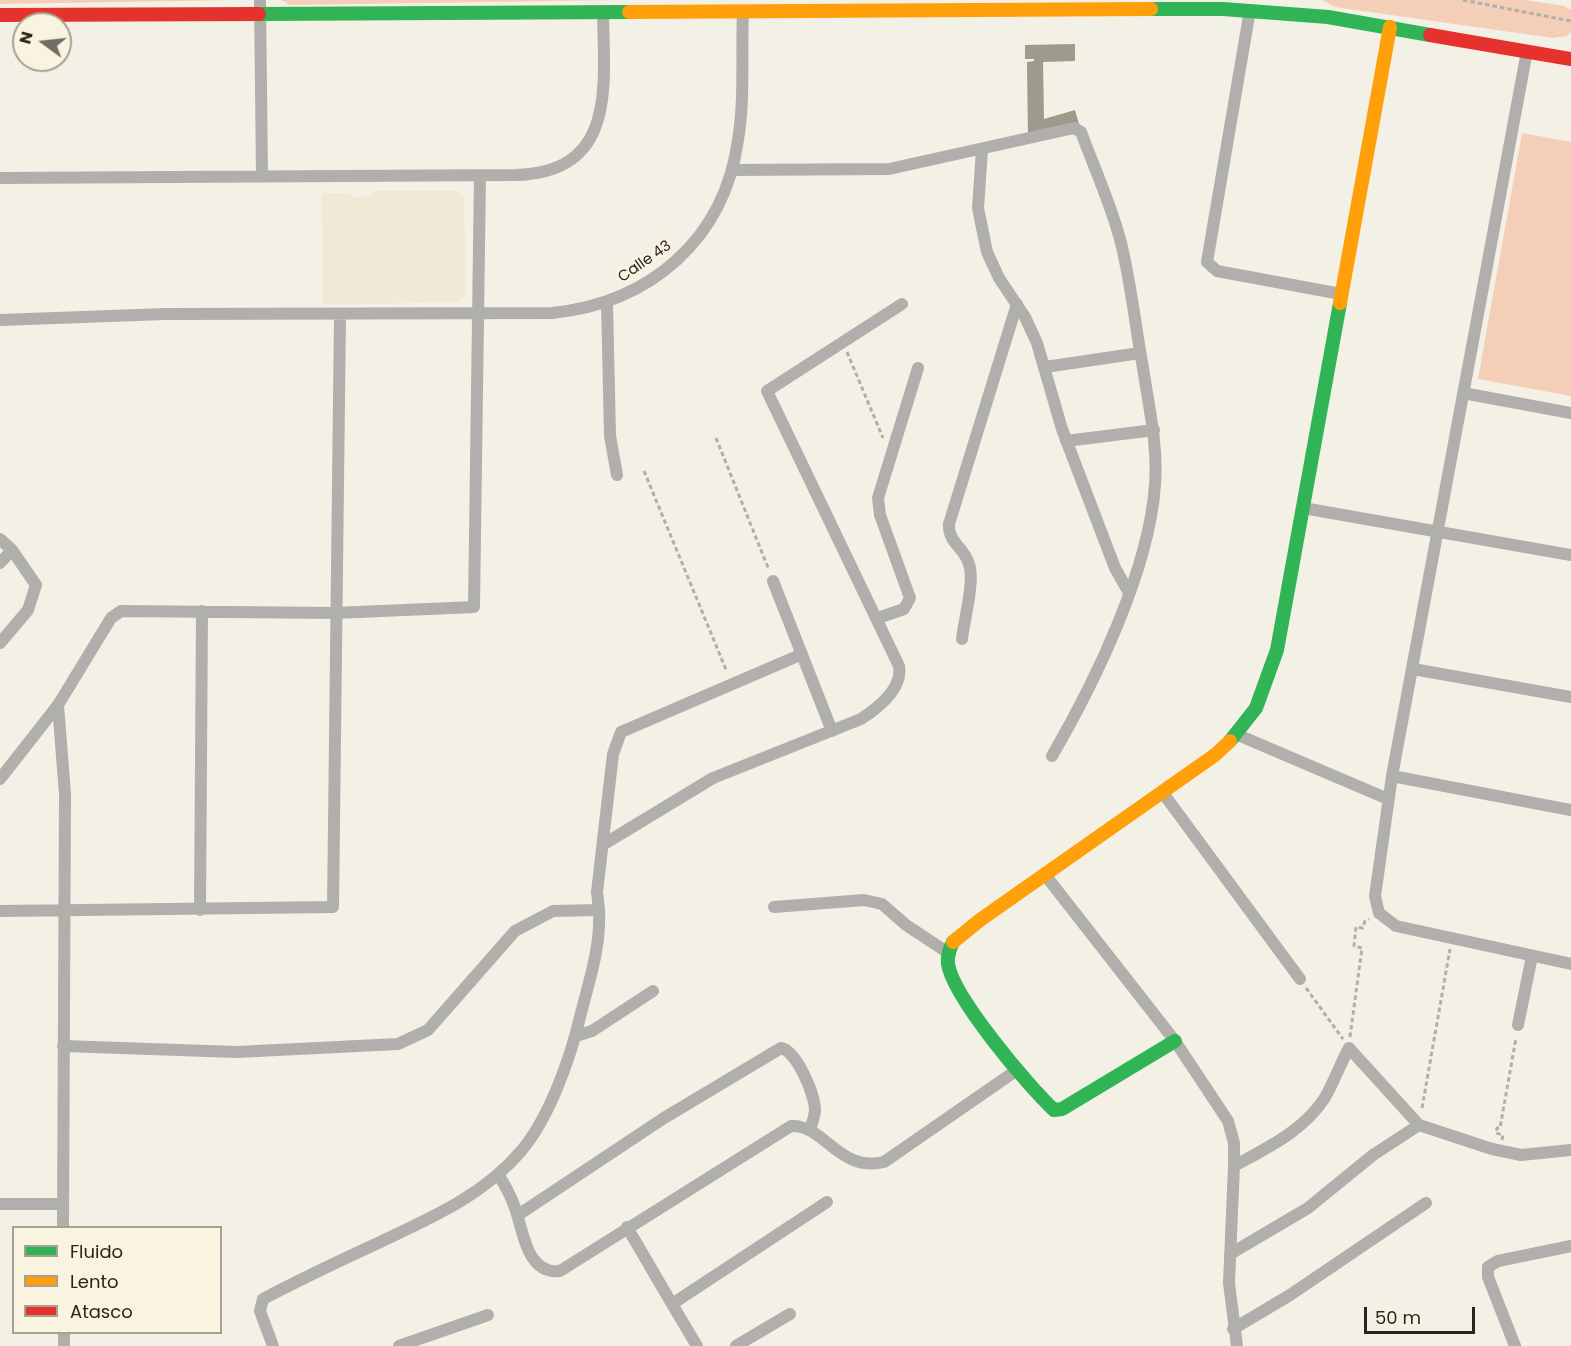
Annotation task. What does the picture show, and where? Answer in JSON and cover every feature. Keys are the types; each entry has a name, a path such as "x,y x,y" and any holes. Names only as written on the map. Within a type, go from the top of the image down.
{"main road":[{"path":"0,15 260,6 603,12 742,4 1250,10 1299,7 1390,27 1571,59"},
{"path":"1175,1041 1059,1111 1052,1109 1017,1070 962,993 948,966 951,944 980,920 1046,876 1215,755 1238,735 1254,716 1268,684 1303,508 1390,27"}],"street":[{"name":"Calle 43","path":"0,320 165,314 478,315 552,313 607,303 648,283 688,249 713,214 732,171 740,122 742,4"},
{"path":"260,6 262,175"},
{"path":"1250,10 1207,262 1216,271 1341,294"},
{"path":"0,178 539,173 563,164 586,146 595,132 602,105 603,12"},
{"path":"1527,51 1392,776 1375,889 1376,903 1382,917 1396,926 1571,964"},
{"path":"732,171 889,169 1074,128 1081,132 1119,238 1131,291 1154,430 1156,469 1153,505 1145,543 1128,591 1086,695 1052,756"},
{"path":"982,150 978,208 983,239 999,278 1032,330 1066,441 1115,568 1128,591"},
{"path":"0,779 58,705 113,614 124,610 335,613 474,607 480,175"},
{"path":"607,303 610,436 617,475"},
{"path":"604,844 713,778 852,724 877,709 896,684 899,666 878,618 766,391 902,304"},
{"path":"962,639 971,568 966,556 950,537 949,524 1017,304"},
{"path":"0,911 333,907 340,315"},
{"path":"1045,367 1140,353"},
{"path":"878,618 904,609 910,598 880,515 878,498 918,368"},
{"path":"1463,393 1571,413"},
{"path":"1066,441 1154,430"},
{"path":"1303,508 1571,555"},
{"path":"0,539 12,550 36,585 28,610 0,643"},
{"path":"0,563 12,550"},
{"path":"773,581 832,731"},
{"path":"200,910 202,611"},
{"path":"273,1346 260,1311 263,1299 304,1277 458,1205 498,1174 521,1151 536,1129 556,1088 576,1036 599,945 597,892 613,754 621,732 800,654"},
{"path":"1413,669 1571,697"},
{"path":"58,705 65,794 63,1226"},
{"path":"1238,735 1388,799"},
{"path":"1392,776 1571,810"},
{"path":"1162,793 1300,979"},
{"path":"1046,876 1175,1041 1228,1121 1234,1143 1229,1283 1233,1329 1237,1346"},
{"path":"774,907 864,900 882,904 906,925 950,954"},
{"path":"63,1046 237,1052 398,1044 428,1029 515,931 554,911 599,910"},
{"path":"1518,1028 1532,956"},
{"path":"576,1036 592,1031 653,991"},
{"path":"518,1215 654,1124 781,1048 791,1052 811,1090 815,1113 810,1130"},
{"path":"1234,1166 1288,1136 1309,1117 1325,1098 1349,1048 1419,1125 1492,1149 1521,1155 1571,1150"},
{"path":"498,1174 518,1215 522,1238 530,1254 542,1266 555,1272 564,1270 627,1227 790,1126 800,1125 810,1130 821,1141 864,1164 884,1162 1017,1070"},
{"path":"1230,1254 1308,1208 1373,1155 1419,1125"},
{"path":"672,1304 827,1202"},
{"path":"1233,1329 1299,1289 1426,1203"},
{"path":"0,1204 62,1204"},
{"path":"627,1227 697,1346"},
{"path":"1515,1346 1488,1277 1488,1267 1498,1261 1571,1246"},
{"path":"736,1346 790,1314"},
{"path":"399,1346 488,1315"}],"path":[{"path":"1463,0 1571,21"},
{"path":"846,350 887,447"},
{"path":"716,438 773,581"},
{"path":"644,471 726,668"},
{"path":"1349,1048 1362,948 1354,946 1356,927 1363,928 1365,921"},
{"path":"1419,1125 1451,948"},
{"path":"1300,979 1349,1048"},
{"path":"1502,1143 1503,1135 1496,1133 1497,1128 1500,1128 1518,1028"}],"shaded area":[{"path":"0,0 236,0 0,4"},
{"path":"281,0 620,0 290,5"},
{"path":"1322,0 1525,0 1564,6 1571,10 1571,31 1567,36 1553,38 1335,7"},
{"path":"1522,133 1571,142 1571,396 1478,379"},
{"path":"373,191 459,191 464,196 466,295 459,302 323,305 322,193 350,193 355,198 369,196"}],"building":[{"path":"1075,44 1075,61 1043,62 1044,119 1075,110 1079,124 1028,138 1027,62 1034,61 1034,59 1025,59 1025,45"}],"traffic: fast":[{"path":"1151,9 1223,9 1328,17 1430,35"},
{"path":"259,14 629,12"},
{"path":"1230,741 1256,708 1277,650 1340,303"},
{"path":"953,942 948,964 963,997 1010,1062 1054,1110 1062,1109 1175,1041"}],"traffic: slow":[{"path":"629,12 1151,9"},
{"path":"1340,303 1390,27"},
{"path":"953,942 980,920 1215,755 1230,741"}],"traffic: jam":[{"path":"0,15 259,14"},
{"path":"1430,35 1571,59"}]}
